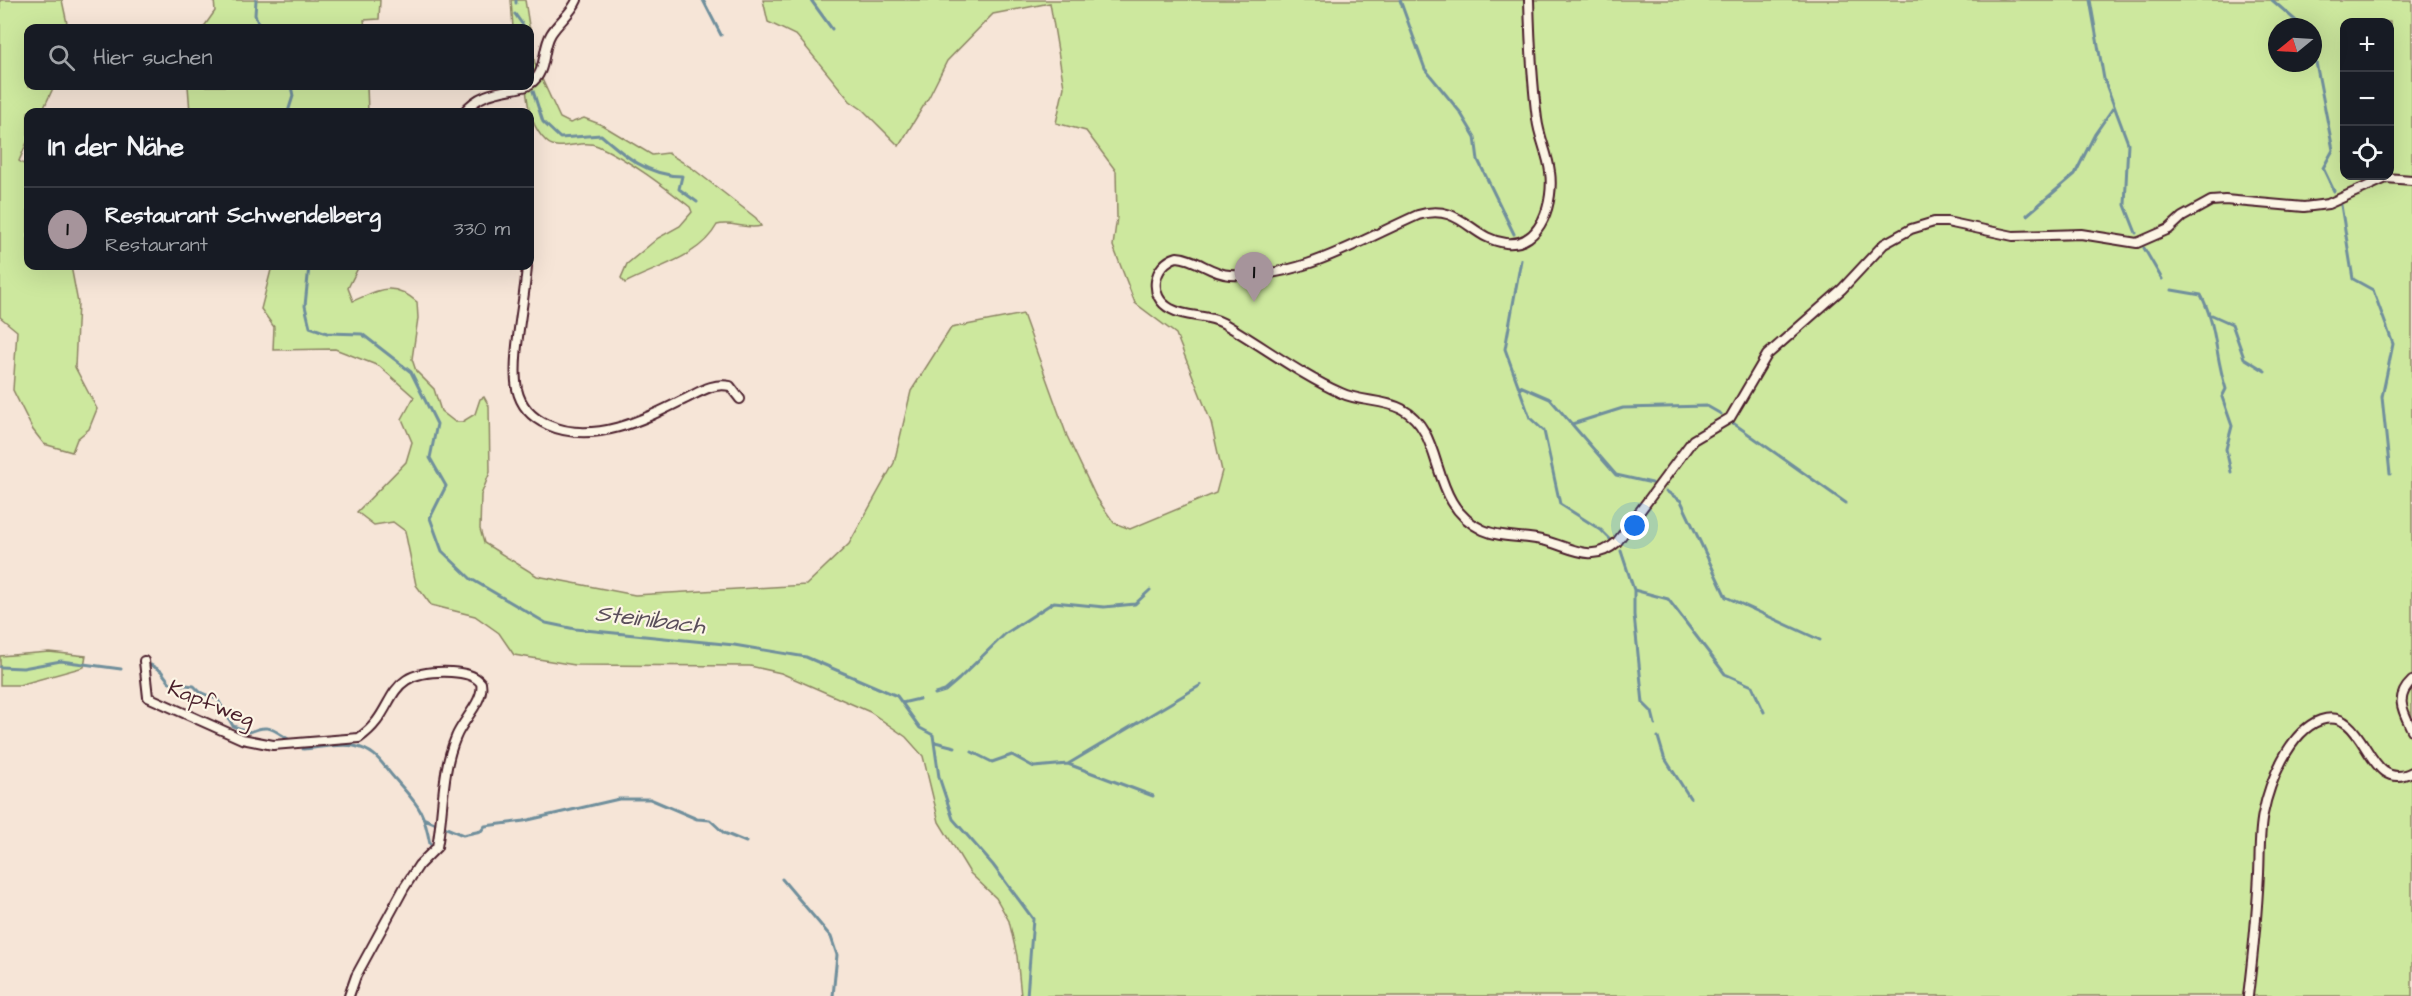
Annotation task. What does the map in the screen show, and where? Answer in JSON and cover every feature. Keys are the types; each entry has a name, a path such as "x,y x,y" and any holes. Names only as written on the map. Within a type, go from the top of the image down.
{"street":[{"path":"534,79 541,72 551,34 577,0"},
{"path":"1529,0 1537,119 1551,176 1544,218 1533,235 1517,243 1500,242 1451,214 1433,211 1418,215 1312,263 1291,269 1230,275 1186,258 1177,257 1168,261 1157,274 1156,291 1168,308 1220,321 1310,377 1344,394 1380,401 1404,410 1416,419 1426,435 1438,473 1450,500 1470,522 1481,529 1498,535 1544,540 1584,554 1609,550 1693,440 1730,418 1767,355 1842,290 1884,244 1911,229 1934,222 1947,222 2013,236 2081,234 2137,243 2169,229 2182,217 2211,201 2225,200 2304,207 2328,204 2386,178 2412,180"},
{"path":"468,108 477,99 487,94 505,90"},
{"path":"526,270 516,381 522,404 536,419 564,431 590,434 656,412 715,386 732,387 740,399"},
{"name":"Kapfweg","path":"144,661 147,697 242,739 273,745 356,739 372,726 402,681 445,672 474,677 481,683 481,693 455,740 442,792 437,847 418,865 404,888 356,976 349,996"},
{"path":"2412,681 2403,691 2400,702 2412,730"},
{"path":"2248,996 2264,813 2280,766 2294,740 2320,720 2341,721 2360,738 2382,772 2396,777 2412,772"}],"green space":[{"path":"0,0 62,0 67,24 24,24 24,90 52,90 44,108 24,108 24,149 19,161 24,164 24,270 72,270 78,303 75,367 97,409 89,429 77,439 72,452 44,444 33,430 13,390 17,331 0,317"},
{"path":"214,0 380,0 379,19 364,20 364,24 206,24 215,11"},
{"path":"511,0 525,0 528,24 513,24"},
{"path":"763,0 2412,0 2412,996 1021,996 1017,956 1009,921 996,898 970,873 939,822 923,756 906,737 870,712 781,673 750,666 575,665 514,655 499,633 475,616 431,605 416,585 405,531 393,522 374,525 357,512 406,462 412,442 402,419 414,397 379,366 335,349 273,350 274,327 261,309 271,270 357,270 348,288 353,301 385,289 393,289 408,295 417,302 418,318 412,359 416,371 434,389 441,411 455,422 462,422 475,414 480,399 484,397 489,406 490,472 481,495 480,529 484,543 537,576 635,595 806,585 849,544 894,463 911,391 951,328 1023,314 1067,436 1096,497 1114,523 1130,529 1216,493 1222,471 1211,422 1176,334 1135,303 1113,246 1117,217 1116,171 1086,131 1056,123 1064,87 1050,3 993,14 947,61 929,97 899,146 863,110 850,101 797,36 768,22"},
{"path":"534,58 560,118 570,123 584,118 602,125 652,155 668,153 692,168 756,218 761,226 717,225 700,246 676,260 625,283 621,278 627,264 658,238 680,226 692,212 690,207 634,166 598,146 591,144 551,145 537,129 534,122 534,108 529,108 527,90 534,90"},
{"path":"188,90 367,90 368,108 190,108"},
{"path":"49,652 86,656 84,667 19,685 0,685 0,656"}],"waterway":[{"name":"Steinibach","path":"256,0 255,15 258,24"},
{"path":"703,0 721,35"},
{"path":"811,0 832,29"},
{"path":"1400,0 1425,69 1460,112 1475,137 1478,160 1514,234"},
{"path":"2090,0 2104,79 2128,143 2125,205 2136,233"},
{"path":"2272,0 2293,18"},
{"path":"515,14 522,24"},
{"path":"2318,72 2333,150 2323,168 2334,191"},
{"name":"Steinibach","path":"289,108 293,96 292,90"},
{"path":"533,91 543,122 560,138 601,135 628,157 648,169 658,173 682,176 679,189 697,202"},
{"path":"2027,215 2075,174 2095,134 2113,108"},
{"path":"2341,205 2353,279 2373,290 2393,344 2382,397 2390,474"},
{"path":"2144,248 2162,279"},
{"path":"1521,260 1505,349 1530,418 1544,431 1560,504 1601,530 1610,539"},
{"name":"Steinibach","path":"309,270 305,306 310,327 327,333 362,334 411,372 437,424 430,458 446,486 430,518 442,551 471,579 546,623 575,629 734,645 806,657 897,696 920,728 933,735 939,777 953,819 993,865 1033,919 1027,996"},
{"path":"2172,290 2201,295 2210,318 2226,389 2222,397 2232,426 2226,449 2231,472"},
{"path":"2212,315 2232,324 2244,358 2265,371"},
{"path":"1520,386 1550,399 1616,475 1652,483"},
{"path":"1572,424 1623,408 1707,406 1721,414"},
{"path":"1733,423 1846,503"},
{"path":"1666,491 1681,501 1726,597 1820,640"},
{"path":"1621,551 1634,590 1634,615 1643,703 1652,712 1655,724"},
{"path":"935,694 945,691 1005,634 1054,602 1104,607 1135,604 1150,590"},
{"path":"1634,590 1668,599 1725,674 1752,686 1764,712"},
{"path":"0,667 23,668 61,661 121,669"},
{"path":"151,665 161,671 170,683 194,686 200,692 218,700 233,726 250,732 267,728 290,740"},
{"path":"1068,764 1201,685"},
{"path":"902,703 919,699"},
{"path":"1658,737 1664,757 1690,798"},
{"path":"935,742 955,747"},
{"path":"303,749 348,745 369,751 383,764 419,809 430,844"},
{"path":"972,752 992,762 1012,755 1034,767 1068,764 1153,796"},
{"path":"425,819 463,835 481,831 485,826 524,821 619,799 650,799 697,819 710,820 724,833 746,842"},
{"path":"782,879 831,937 837,955 833,996"}],"place":[{"name":"Restaurant Schwendelberg","path":"1254,302"}]}
